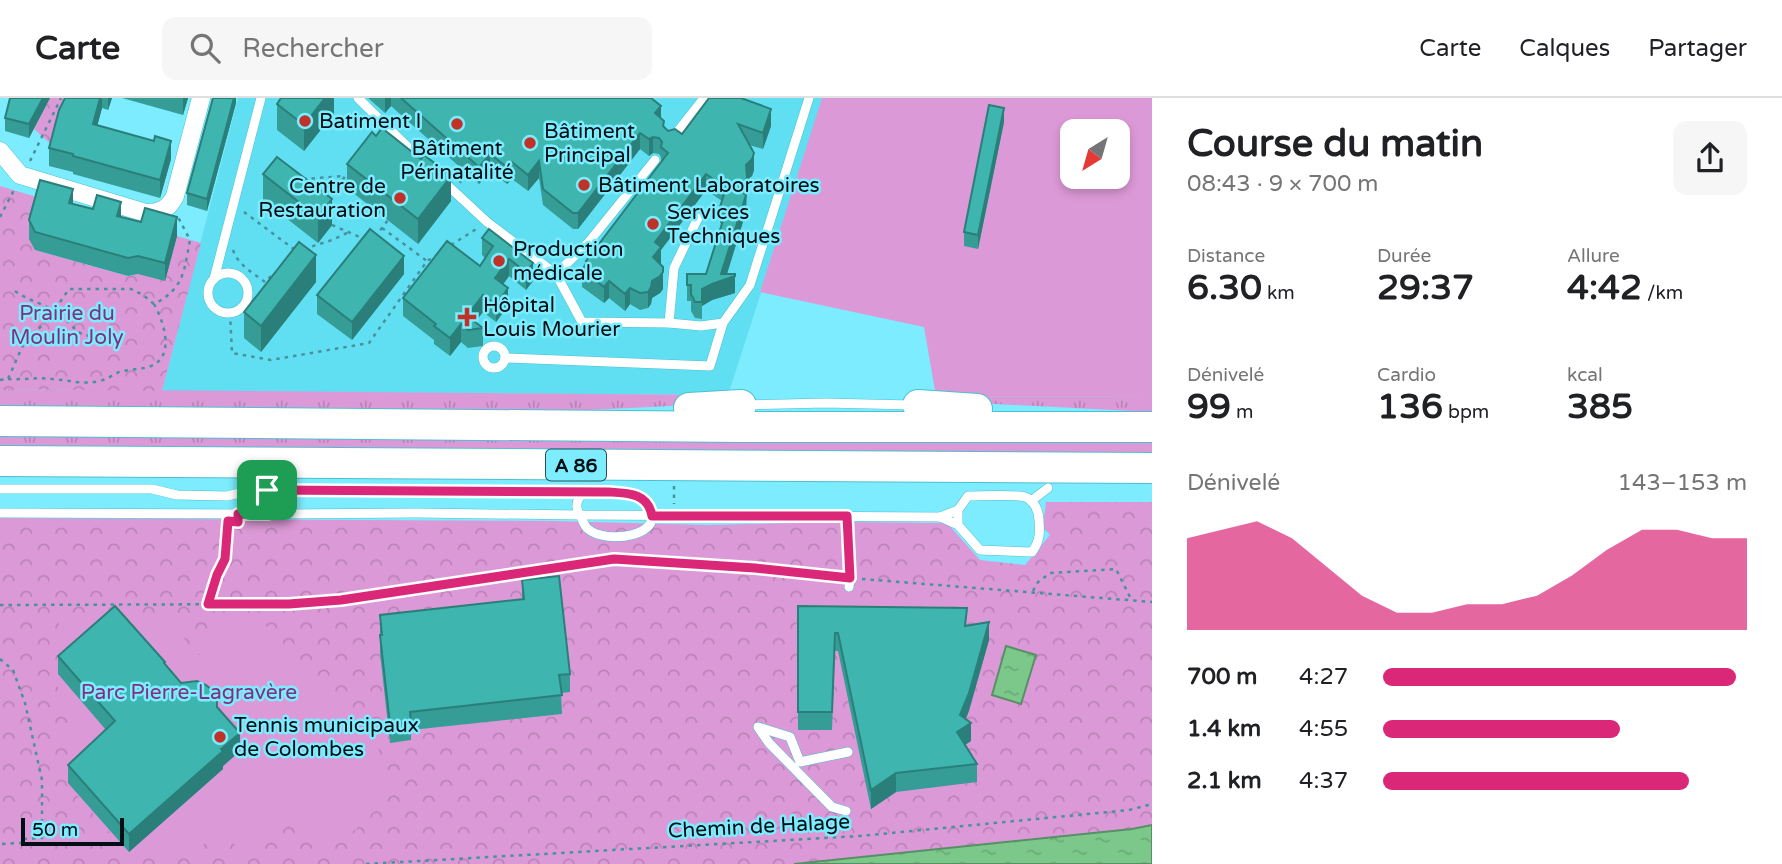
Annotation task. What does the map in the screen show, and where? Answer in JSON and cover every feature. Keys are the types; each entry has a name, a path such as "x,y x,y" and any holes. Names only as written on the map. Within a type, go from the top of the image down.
{"highway":[{"path":"597,425 606,413 741,405"},
{"path":"918,405 1088,416 1099,427"},
{"name":"A 86","path":"0,421 1152,427"},
{"name":"A 86","path":"0,461 1152,468"}],"street":[{"path":"0,152 20,175 146,213 162,211 171,205 175,196 201,98"}],"lane":[{"path":"214,279 233,274 244,282 247,288 246,301 242,307 230,313 218,311 209,302 208,289 214,279 261,98"},
{"path":"358,98 431,170"},
{"path":"670,141 704,98"},
{"path":"505,358 710,366 723,323 750,285 809,98"},
{"path":"556,274 588,243 655,160"},
{"path":"439,178 487,222 556,274 582,322 701,326 723,323"},
{"path":"669,323 674,268 698,218"},
{"path":"741,405 918,405"},
{"path":"1031,501 1048,488"},
{"path":"0,489 152,489 183,496 234,496 253,490 584,492 636,494 650,509 650,523 633,536 605,537 588,530 576,503 584,492"},
{"path":"267,490 261,503 268,514"},
{"path":"282,514 289,501 283,490"},
{"path":"0,513 940,517 958,510 968,496 1024,497 1031,501 1039,514 1040,536 1032,552 980,550 958,525 940,517"},
{"path":"958,510 958,525"},
{"path":"847,516 850,583"},
{"path":"846,811 832,807 769,743 758,727 790,737 800,762 848,752"}],"path":[{"path":"0,217 61,98"},
{"path":"324,201 353,166"},
{"path":"305,187 295,179 345,176"},
{"path":"155,304 178,286 190,240 171,205"},
{"path":"239,218 244,212 296,251 347,233"},
{"path":"332,225 372,242 388,220"},
{"path":"449,247 487,222"},
{"path":"383,228 427,261"},
{"path":"232,244 234,256 265,282 281,267"},
{"path":"230,313 232,353 271,360 369,343 427,261 438,254"},
{"path":"0,380 101,381 118,372 150,367 157,363 162,355 166,337 165,326 155,304 131,289 69,289 55,310 23,345 9,379"},
{"path":"15,291 55,310 75,331 94,337 112,334"},
{"path":"674,486 674,516"},
{"path":"208,604 225,559 228,521 238,522 238,514"},
{"path":"0,605 289,604 341,600 614,559 755,568 850,583 1033,592 1152,602"},
{"path":"1033,592 1038,582 1049,573 1116,569 1132,600"},
{"path":"0,659 13,670 24,703 42,780 42,838 21,839 21,844 0,844"},
{"name":"Chemin de Halage","path":"366,864 860,836 1129,810 1152,804"}],"shaded area":[{"name":"Hôpital Louis Mourier","path":"238,98 824,98 728,395 162,391"}],"green space":[{"path":"50,98 74,98 54,147 34,129"},
{"path":"822,98 1152,98 1152,397 936,396 924,327 760,292"},
{"name":"Prairie du Moulin Joly","path":"0,186 40,198 35,250 128,276 138,274 177,236 201,243 162,391 0,389"},
{"path":"0,389 728,395 712,404 589,410 0,409"},
{"path":"936,396 1152,397 1152,412 937,401"},
{"path":"0,429 1152,438 1152,460 0,454"},
{"name":"Parc Pierre-Lagravère","path":"1046,502 1152,502 1152,825 794,864 0,864 0,518 551,521 708,525 947,523 980,560 1025,565 1050,535 1043,527"},
{"name":"Tennis municipaux de Colombes","path":"122,613 166,616 179,628 188,652 200,655 219,624 234,615 254,613 378,746 385,801 355,830 320,854 291,823 249,859 221,831 195,851 145,851 129,854 66,783 71,728 56,681 59,622"}],"water":[{"path":"1006,646 1036,655 1021,704 992,695"},
{"path":"1152,825 1152,864 794,864 1132,829"}],"building":[{"path":"10,98 43,98 29,124 5,118"},
{"path":"65,98 100,98 93,124 154,141 155,136 171,141 160,180 49,148"},
{"path":"213,98 234,98 207,199 187,193"},
{"path":"281,98 325,98 304,125 277,104"},
{"path":"401,98 651,98 661,106 655,113 664,121 663,126 668,131 675,129 682,134 709,98 741,98 771,109 763,133 738,124 754,153 746,165 747,178 738,189 746,195 721,274 735,276 702,289 702,302 695,302 691,285 687,285 687,274 706,274 726,211 720,207 726,188 706,174 655,242 661,247 653,257 663,267 663,272 652,281 648,292 640,293 630,288 625,294 609,281 604,287 582,270 586,261 668,153 661,147 659,138 649,139 640,133 578,213 573,213 543,189 539,161 528,175 512,162 507,167 490,154 479,167"},
{"path":"989,105 1004,108 978,235 964,232"},
{"path":"382,128 421,159 424,155 451,176 418,219 347,164 372,132 376,136"},
{"path":"277,157 332,199 318,217 263,174"},
{"path":"40,180 73,189 69,203 93,209 97,195 121,202 117,216 141,222 145,208 177,217 165,263 138,256 128,258 35,232 29,220"},
{"path":"370,229 404,256 352,322 317,295"},
{"path":"489,229 533,263 526,272 509,259 495,278 508,288 496,305 483,295 467,316 483,328 468,330 461,324 450,338 403,298 447,241 480,266 493,246 482,238"},
{"path":"299,242 316,255 261,326 244,312"},
{"path":"559,576 570,674 559,675 562,695 410,712 411,722 390,724 380,615 524,599 522,580"},
{"path":"115,606 181,683 197,681 212,690 217,707 240,733 129,834 68,765 115,721 58,656"},
{"path":"798,606 967,608 965,626 989,622 960,715 971,723 957,732 977,764 896,773 871,790 838,633 835,633 832,712 798,712"}],"place":[{"name":"Batiment I","path":"305,121"},
{"name":"Bâtiment Périnatalité","path":"457,124"},
{"name":"Bâtiment Principal","path":"530,143"},
{"name":"Bâtiment Laboratoires","path":"584,185"},
{"name":"Centre de Restauration","path":"400,198"},
{"name":"Services Techniques","path":"653,224"},
{"name":"Production médicale","path":"499,261"},
{"name":"Hôpital Louis Mourier","path":"467,317"},
{"name":"Tennis municipaux de Colombes","path":"220,737"}],"route":[{"path":"267,490 609,492 636,494 647,503 652,516 847,516 850,578 755,568 614,559 341,600 289,604 208,604 225,559 228,521 238,522 238,514 268,514 261,503 267,490"}]}
